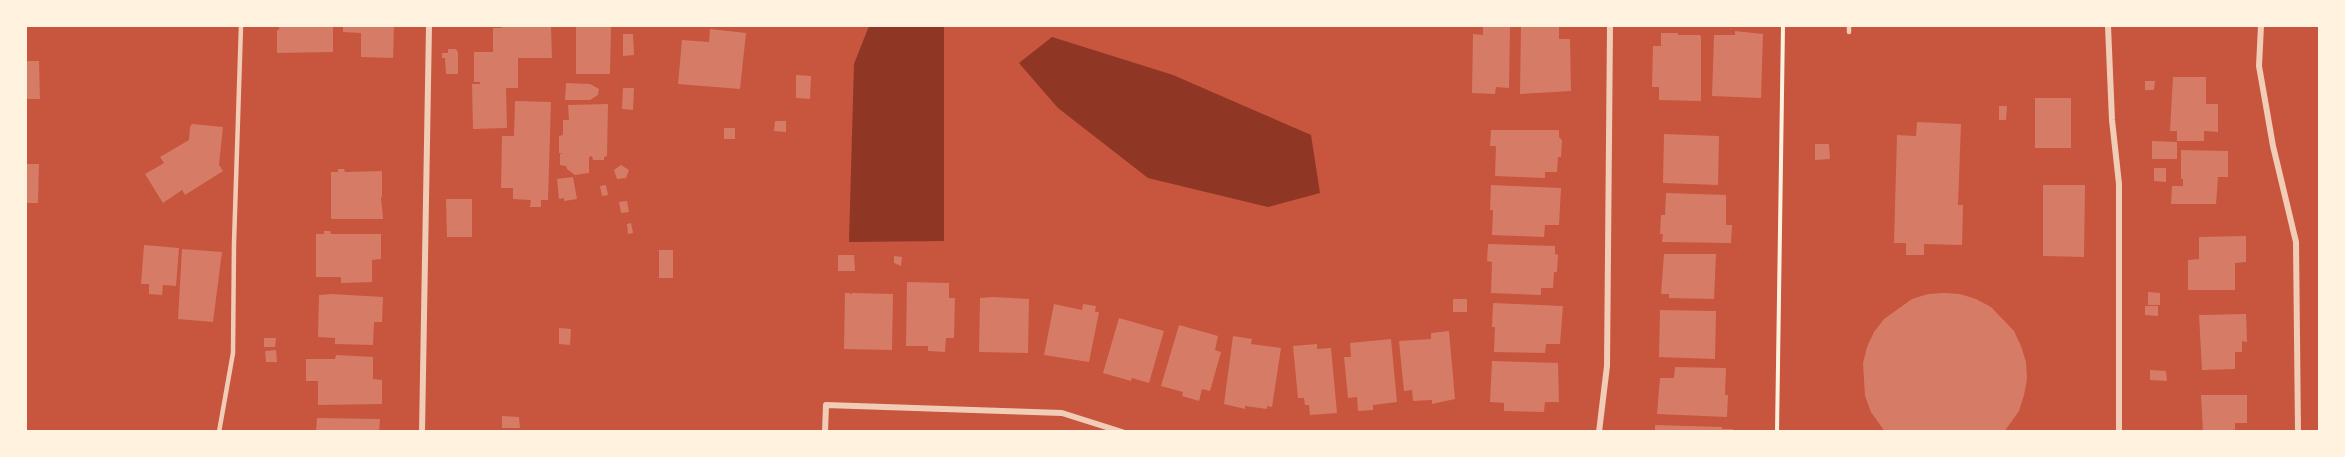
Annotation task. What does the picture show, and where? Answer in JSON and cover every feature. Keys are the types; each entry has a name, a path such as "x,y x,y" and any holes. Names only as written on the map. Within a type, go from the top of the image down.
{"street":[{"path":"422,432 429,26"},
{"path":"1599,432 1607,366 1610,26"},
{"path":"2108,26 2112,120 2119,184 2119,432"},
{"path":"2261,26 2259,66 2273,146 2296,243 2298,432"},
{"path":"825,432 826,405 1062,413 1122,432"}],"lane":[{"path":"219,432 233,353 241,26"},
{"path":"1849,26 1849,32"}],"path":[{"path":"1776,432 1783,26"}],"shaded area":[{"path":"869,26 944,26 944,241 849,242 854,64"},
{"path":"1052,37 1173,75 1311,135 1320,193 1268,207 1148,178 1058,108 1019,63"}],"building":[{"path":"279,26 333,26 333,52 277,53"},
{"path":"343,26 394,26 393,58 361,57 361,33 343,32"},
{"path":"502,26 551,26 552,58 518,58 518,88 506,88 507,128 473,129 472,84 480,84 480,82 474,82 474,52 493,52 493,28 502,28"},
{"path":"576,26 611,26 610,74 576,74"},
{"path":"1483,26 1510,26 1509,88 1496,87 1495,94 1472,93 1473,34 1483,35"},
{"path":"1521,26 1559,26 1559,39 1570,39 1571,91 1520,94"},
{"path":"710,29 746,33 740,89 678,84 682,40 709,42"},
{"path":"1735,31 1763,34 1761,98 1712,96 1714,35 1735,35"},
{"path":"1661,33 1700,35 1701,101 1659,100 1659,87 1652,87 1653,46 1661,46"},
{"path":"623,34 633,34 634,55 623,56"},
{"path":"448,49 456,49 458,52 458,74 446,74 445,58 442,58 442,53 448,53"},
{"path":"26,61 39,61 40,99 26,99"},
{"path":"796,75 811,76 810,99 796,98"},
{"path":"2173,77 2206,77 2206,104 2218,104 2218,132 2204,131 2204,141 2177,141 2177,131 2170,131"},
{"path":"2145,81 2155,81 2154,90 2145,90"},
{"path":"566,83 590,84 599,89 598,95 590,100 565,100"},
{"path":"623,88 634,88 633,110 622,109"},
{"path":"2035,98 2071,98 2071,148 2035,148"},
{"path":"515,101 551,102 548,200 541,200 541,207 530,207 531,200 513,199 513,188 501,188 502,136 514,136"},
{"path":"608,104 607,156 604,160 593,160 592,156 589,157 589,173 575,175 566,166 560,165 560,154 563,154 559,153 559,136 563,135 563,120 569,120 568,105"},
{"path":"1999,106 2007,106 2006,120 1999,120"},
{"path":"775,121 786,121 786,132 774,131"},
{"path":"1917,122 1961,124 1958,205 1963,205 1962,245 1924,244 1924,255 1906,255 1906,243 1894,243 1897,135 1916,136"},
{"path":"192,124 223,127 219,165 223,171 185,195 182,190 163,203 145,174 164,163 160,157 189,140"},
{"path":"724,128 735,128 735,139 724,139"},
{"path":"1491,130 1559,130 1559,137 1562,140 1557,172 1545,172 1545,178 1495,176 1496,146 1490,146"},
{"path":"1664,134 1719,136 1718,185 1663,183"},
{"path":"2152,141 2177,142 2177,159 2152,159"},
{"path":"1815,144 1829,144 1830,159 1815,160"},
{"path":"2181,150 2228,151 2228,177 2218,177 2216,204 2171,204 2172,186 2183,186"},
{"path":"26,164 39,164 38,203 26,203"},
{"path":"621,165 629,170 626,178 617,179 614,170"},
{"path":"2154,168 2166,168 2166,182 2154,181"},
{"path":"338,169 344,169 345,172 382,171 383,219 331,219 331,172 338,172"},
{"path":"573,177 577,199 564,201 564,198 559,199 557,179"},
{"path":"606,185 608,195 602,196 600,186"},
{"path":"1491,185 1561,188 1559,225 1545,225 1544,237 1492,235"},
{"path":"2043,185 2085,185 2084,257 2043,256"},
{"path":"1666,193 1726,195 1726,225 1732,225 1731,243 1662,242 1661,215 1665,215"},
{"path":"446,199 472,199 472,237 447,237"},
{"path":"627,201 629,212 621,213 619,202"},
{"path":"631,223 633,233 628,234 627,224"},
{"path":"324,231 330,231 331,234 381,234 381,259 372,260 372,282 341,283 341,277 316,277 316,234 324,234"},
{"path":"2246,236 2246,262 2235,263 2235,290 2188,290 2188,260 2199,259 2199,237"},
{"path":"1488,244 1555,246 1555,254 1558,255 1553,288 1541,288 1541,295 1491,293 1492,262 1487,261"},
{"path":"144,245 179,248 176,286 163,285 162,295 149,294 149,284 141,284"},
{"path":"182,249 222,252 213,322 178,319"},
{"path":"659,250 673,250 673,278 659,278"},
{"path":"1664,254 1716,254 1714,299 1669,298 1669,294 1661,294"},
{"path":"838,255 854,255 855,271 838,271"},
{"path":"894,256 902,257 901,266 894,263"},
{"path":"907,282 949,283 949,298 955,298 954,338 946,338 945,352 928,351 928,346 906,346"},
{"path":"2148,292 2160,293 2160,305 2148,305"},
{"path":"845,293 850,293 850,295 852,293 893,294 892,350 844,349"},
{"path":"1928,294 1960,294 1991,307 2014,331 2021,346 2026,362 2027,379 2024,395 2019,411 2004,432 1885,432 1871,412 1865,396 1863,363 1874,332 1884,319 1912,299"},
{"path":"319,295 383,297 382,322 374,322 373,345 335,344 335,338 318,337"},
{"path":"980,298 1029,299 1028,353 979,352"},
{"path":"1453,299 1467,299 1467,312 1453,312"},
{"path":"1493,303 1563,306 1560,344 1546,344 1545,353 1494,352"},
{"path":"1054,304 1082,310 1083,304 1096,306 1095,312 1099,312 1089,362 1044,355"},
{"path":"2145,306 2158,306 2158,316 2145,315"},
{"path":"1660,310 1716,311 1715,359 1659,357"},
{"path":"2246,314 2247,342 2242,341 2242,352 2235,352 2235,369 2202,370 2199,315"},
{"path":"1119,318 1164,331 1149,383 1132,378 1131,381 1103,373"},
{"path":"1179,325 1218,336 1215,350 1221,352 1210,391 1202,389 1199,401 1182,396 1183,392 1161,386"},
{"path":"559,328 571,329 570,345 559,344"},
{"path":"1449,331 1455,399 1432,404 1432,400 1413,401 1412,390 1404,391 1399,341 1431,339 1431,333"},
{"path":"1233,336 1252,339 1251,344 1281,348 1272,407 1267,406 1267,409 1245,406 1245,409 1224,404"},
{"path":"264,338 276,338 275,347 264,347"},
{"path":"1391,339 1397,402 1373,405 1373,410 1358,411 1357,397 1348,398 1344,357 1351,357 1350,343"},
{"path":"1317,344 1317,349 1331,348 1337,413 1310,415 1309,405 1305,405 1304,398 1298,398 1293,346"},
{"path":"276,350 277,362 266,362 265,351"},
{"path":"336,355 373,357 373,379 382,380 382,404 318,405 318,381 306,381 306,359 335,359"},
{"path":"1492,361 1558,363 1559,402 1545,402 1544,412 1504,411 1504,403 1490,402"},
{"path":"1675,367 1726,368 1727,417 1657,414 1660,378 1674,378"},
{"path":"2150,370 2166,371 2167,381 2150,380"},
{"path":"2201,395 2247,395 2247,423 2235,423 2235,432 2203,432"},
{"path":"502,416 519,417 520,428 502,428"},
{"path":"317,418 380,419 379,432 316,432"},
{"path":"1655,425 1722,427 1722,429 1733,429 1733,432 1655,432"}]}
